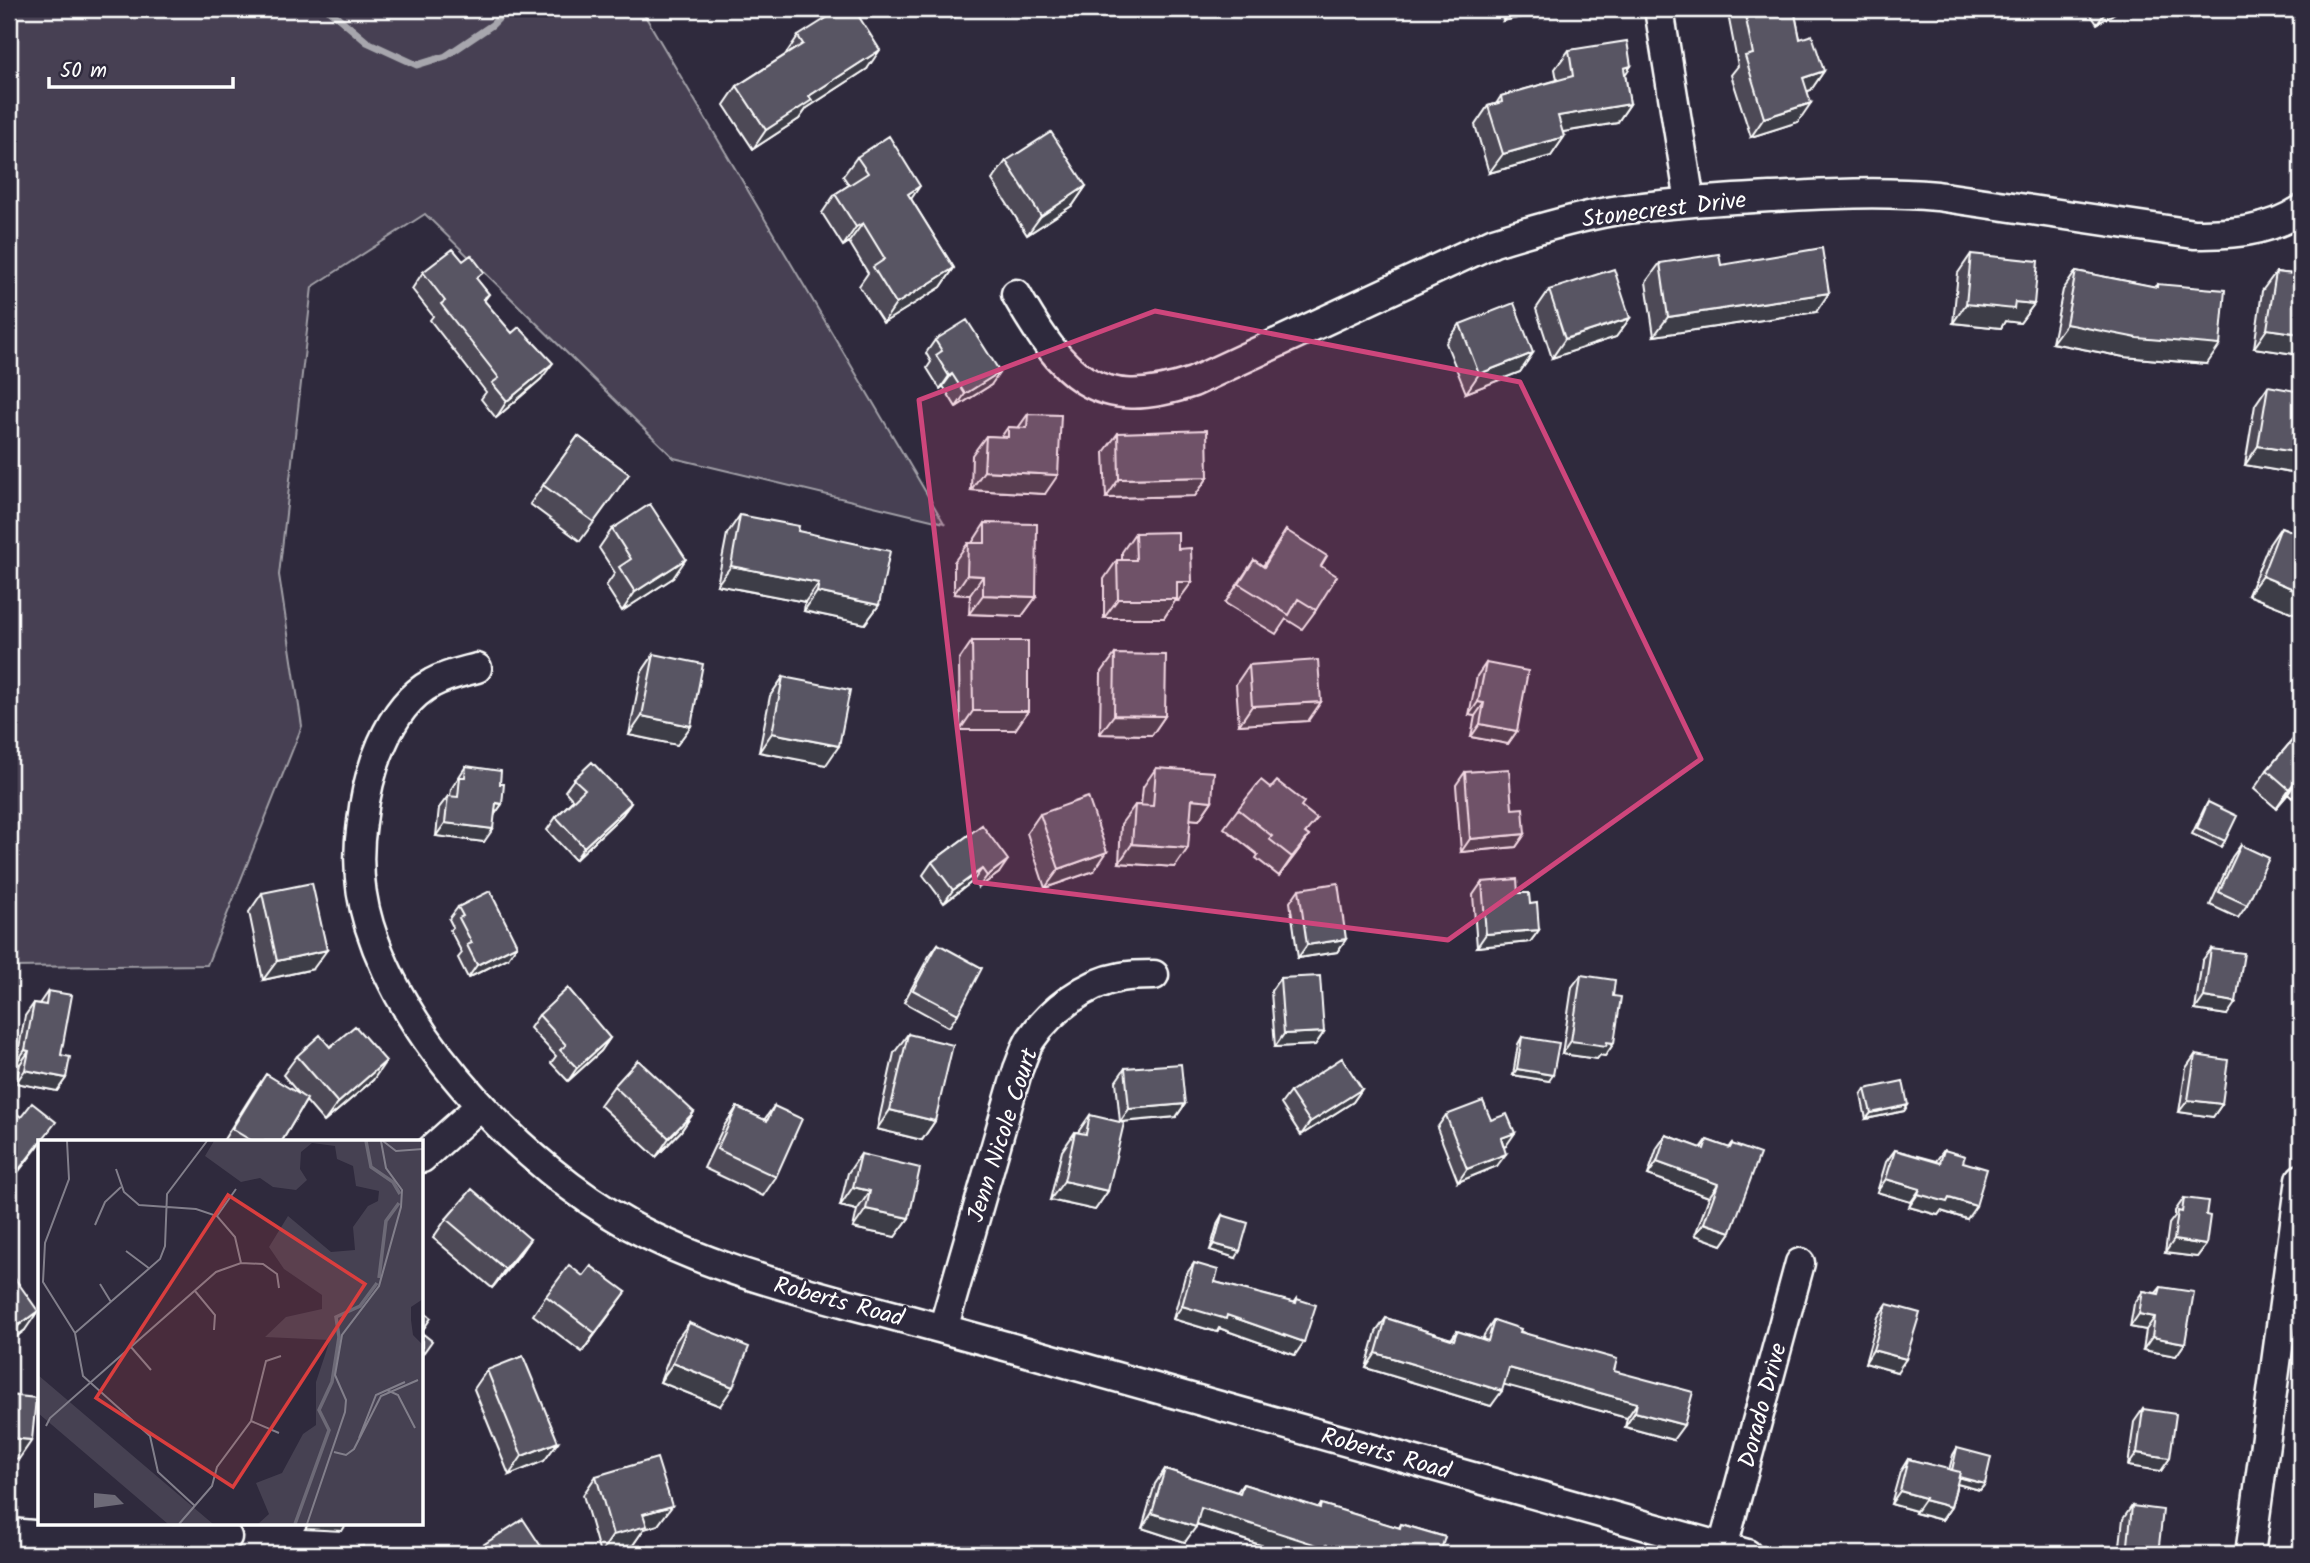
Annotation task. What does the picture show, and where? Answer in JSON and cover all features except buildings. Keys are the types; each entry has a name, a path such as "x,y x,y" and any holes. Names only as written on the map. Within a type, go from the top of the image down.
{"street":[{"path":"1659,9 1690,202"},
{"name":"Stonecrest Drive","path":"1016,294 1042,339 1059,360 1077,375 1102,389 1133,395 1165,391 1193,382 1494,242 1546,226 1611,212 1690,202 1895,192 2194,234 2235,234 2266,228 2301,211"},
{"name":"Roberts Road","path":"477,668 429,684 414,695 377,755 366,789 359,838 361,888 368,923 383,962 409,1011 441,1059 480,1106 526,1153 579,1194 680,1251 755,1279 943,1329 1735,1551"},
{"name":"Jenn Nicole Court","path":"943,1329 1018,1069 1031,1040 1054,1014 1080,993 1122,976 1154,975"},
{"path":"424,1156 480,1106"},
{"path":"2250,1554 2301,1179"},
{"name":"Dorado Drive","path":"1735,1551 1800,1263"},
{"path":"9,1533 129,1541 228,1538"}],"highlighted area":[{"path":"1155,311 1520,382 1701,759 1448,940 975,882 919,400"}],"shaded area":[{"path":"9,9 641,9 944,523 674,458 425,214 312,287 279,575 302,726 207,965 9,967"}],"waterway":[{"path":"328,9 367,42 417,65 446,56 492,25 508,9"}]}
